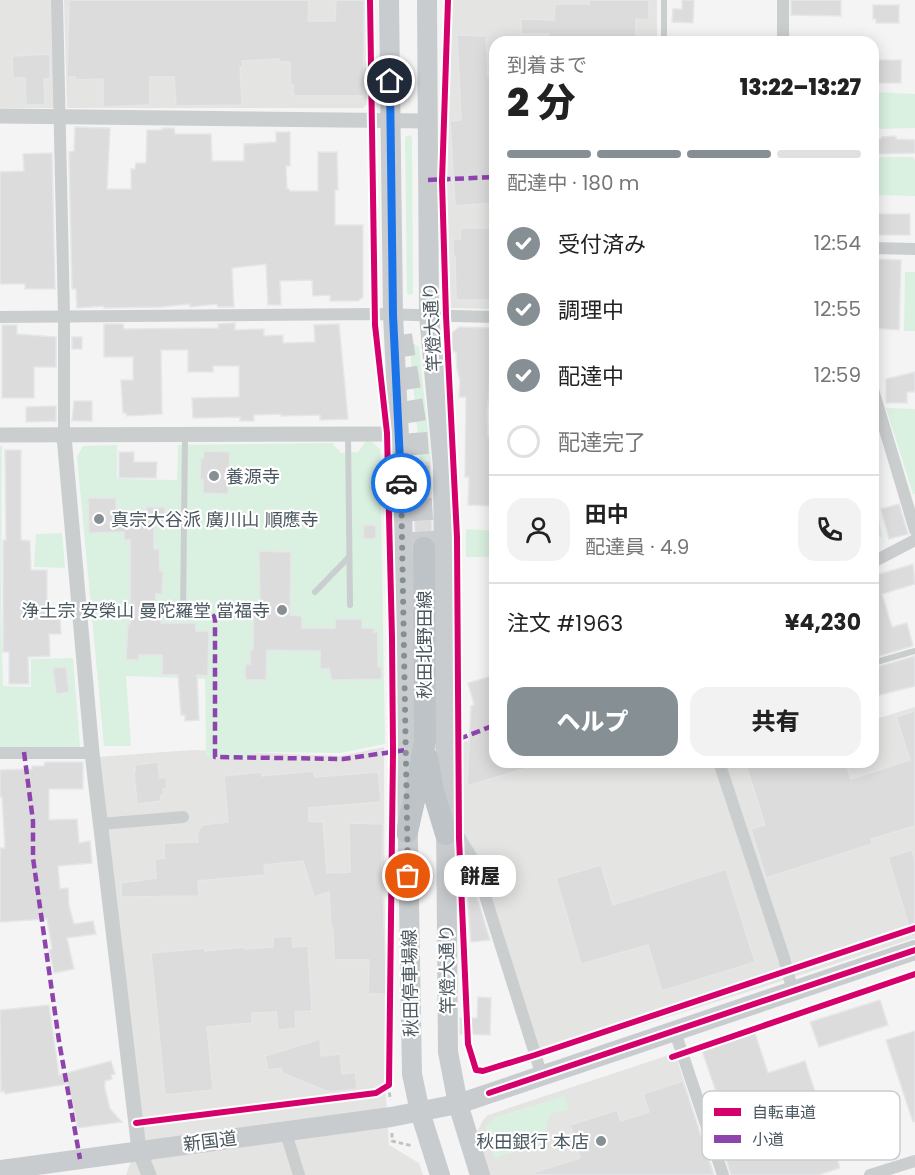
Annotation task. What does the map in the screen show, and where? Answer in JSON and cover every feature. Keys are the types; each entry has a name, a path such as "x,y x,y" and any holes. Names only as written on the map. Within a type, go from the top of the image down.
{"highway":[{"name":"秋田北野田線","path":"424,548 424,741"},
{"path":"407,832 424,741"},
{"path":"424,741 433,791 446,824"}],"main road":[{"name":"竿燈大通り","path":"389,0 381,121 402,499"},
{"name":"竿燈大通り","path":"427,0 429,316 443,467 448,1052 458,1104"},
{"name":"秋田停車場線","path":"402,499 412,1074 420,1112 440,1175"},
{"name":"新国道","path":"0,1170 420,1112 458,1104 915,950"},
{"path":"458,1104 480,1175"}],"street":[{"path":"57,0 61,117 64,436 101,824 139,1150 149,1175"},
{"path":"783,0 783,36"},
{"path":"0,116 427,121"},
{"path":"879,248 915,249"},
{"path":"0,317 393,315 489,317"},
{"path":"879,410 915,530"},
{"path":"0,435 398,434"},
{"path":"879,559 915,540"},
{"path":"0,753 93,753"},
{"path":"721,768 793,992"},
{"path":"101,824 183,817"},
{"path":"446,824 474,861 542,1076"},
{"path":"675,1032 702,1113"},
{"path":"285,1130 298,1175"},
{"path":"718,1160 723,1175"},
{"path":"870,1175 915,1161"}],"lane":[{"path":"664,0 664,36"},
{"path":"348,434 350,605"},
{"path":"183,616 185,435"},
{"path":"315,592 349,557"},
{"path":"879,661 915,651"}],"path":[{"path":"370,0 381,121 373,201"},
{"path":"483,1071 915,928"},
{"path":"136,1123 376,1093 389,1085 391,930"},
{"path":"682,1053 915,974"},
{"path":"390,1013 394,1019"},
{"path":"468,1071 476,1070"},
{"path":"389,1076 394,1071"},
{"path":"392,1141 420,1149"}],"shaded area":[{"path":"0,0 53,0 57,108 0,108"},
{"path":"64,0 367,0 368,103 363,108 67,108"},
{"path":"450,0 657,0 657,36 489,36 489,309 447,308"},
{"path":"915,707 915,938 794,977 725,768 879,768 879,718"},
{"path":"489,734 489,768 717,768 785,980 538,1058 456,826 454,745"},
{"path":"384,747 385,1084 389,1145 419,1163 423,1175 126,1175 143,1127 97,757 192,750 341,756"},
{"path":"675,1053 702,1137 702,1160 709,1160 714,1175 486,1175 478,1149 478,1130 488,1115"}],"green space":[{"path":"879,92 915,94 915,128 879,129"},
{"path":"410,135 412,138 413,294 409,295 407,293 405,137"},
{"path":"879,157 913,157 915,160 915,196 879,195"},
{"path":"905,272 915,272 915,331 904,331"},
{"path":"411,345 419,347 431,460 420,460 410,351"},
{"path":"886,408 915,409 915,494 913,494"},
{"path":"366,441 371,441 380,449 385,744 340,753 252,752 252,760 206,757 205,679 126,676 131,746 104,746 77,457 83,446 117,445 117,479 177,480 178,445 332,443 341,453 358,452"},
{"path":"0,446 2,446 3,686 31,687 31,659 73,658 80,746 76,749 0,747"},
{"path":"879,519 882,537 879,537"},
{"path":"466,529 489,531 489,557 466,557"},
{"path":"62,533 65,568 34,567 36,534"},
{"path":"565,1096 568,1109 550,1114 541,1144 494,1158 486,1128 489,1122 496,1117"}],"building":[{"path":"69,0 309,0 308,21 335,21 336,0 364,0 364,96 293,96 293,85 290,85 290,62 279,62 279,59 242,61 243,67 240,67 242,105 176,106 174,77 150,77 150,105 103,107 103,79 75,80 75,77 67,77"},
{"path":"589,0 649,0 649,20 636,19 636,36 521,34 521,19 554,20 555,4 589,4"},
{"path":"682,0 694,0 693,23 672,22 673,9 682,9"},
{"path":"791,0 841,0 841,16 791,15"},
{"path":"873,5 899,5 899,23 876,23 876,19 873,19"},
{"path":"457,35 486,36 489,77 489,203 455,206 450,121 461,120"},
{"path":"50,54 50,79 44,79 45,105 26,105 25,78 13,78 12,56"},
{"path":"879,60 901,60 901,83 879,83"},
{"path":"75,127 110,128 107,189 131,189 131,169 135,169 136,163 146,163 147,130 174,128 175,134 211,134 212,161 244,161 244,144 276,142 276,132 290,132 290,166 286,166 287,189 290,191 318,191 318,152 337,152 338,190 335,190 335,225 363,225 363,297 358,301 330,301 330,295 313,296 312,280 280,281 281,305 268,305 266,264 232,268 234,307 218,307 217,304 190,307 190,304 161,307 77,308 76,289 72,289 69,152 74,151"},
{"path":"896,136 896,139 915,140 915,153 879,154 879,139"},
{"path":"52,153 55,289 25,289 25,284 0,284 0,172 24,171 23,154"},
{"path":"879,214 910,214 910,235 879,235"},
{"path":"461,228 489,228 489,300 456,300 453,239 460,239"},
{"path":"879,259 901,260 899,330 879,328"},
{"path":"235,323 235,330 264,329 264,336 283,335 283,343 315,342 314,325 339,324 348,419 320,420 320,415 281,416 281,414 254,415 254,421 240,421 240,417 193,418 192,398 239,397 239,366 213,366 213,372 188,372 188,350 161,350 162,414 127,416 123,413 121,380 133,380 133,357 104,357 104,324 123,324 124,329 219,328 218,324"},
{"path":"2,325 17,325 17,334 56,337 56,367 34,367 34,398 2,398"},
{"path":"459,327 489,328 487,414 489,506 468,505 469,477 465,477 466,397 459,397 460,381 456,352 451,352 452,333"},
{"path":"72,337 82,337 82,349 72,349"},
{"path":"915,372 915,392 907,392 907,403 886,403 886,379"},
{"path":"74,401 92,401 92,421 72,421"},
{"path":"56,406 56,421 26,422 26,407"},
{"path":"5,450 21,450 21,540 30,541 31,570 47,570 47,606 49,606 50,617 60,617 61,634 49,634 50,656 28,657 29,684 9,684 9,652 3,652 3,540 6,540"},
{"name":"養源寺","path":"204,451 230,452 228,494 203,493 203,480 200,480 201,458 203,458"},
{"path":"119,452 134,452 134,462 157,462 156,478 119,478"},
{"path":"413,461 430,461 432,537 423,535 415,539"},
{"path":"88,498 116,498 116,514 146,514 146,507 165,507 164,523 154,523 154,549 159,549 160,571 163,571 162,594 156,594 156,617 161,618 161,623 196,623 196,631 209,631 208,676 197,675 199,720 185,721 185,715 181,715 178,675 162,675 162,655 139,655 139,660 126,660 128,624 130,624 130,540 124,540 124,532 89,533"},
{"path":"899,504 908,534 889,539 881,509"},
{"path":"364,525 376,525 376,539 363,539"},
{"name":"浄土宗 安榮山 曼陀羅堂 當福寺","path":"259,551 291,552 290,615 302,616 302,628 335,628 335,619 362,619 362,628 374,628 374,632 378,632 378,667 382,667 382,679 332,680 329,669 320,669 320,651 267,650 266,680 245,680 245,664 250,664 250,650 253,650 254,604 260,605"},
{"path":"913,564 915,584 882,594 892,627 907,623 913,646 879,656 879,574"},
{"path":"915,656 915,686 879,695 879,666"},
{"path":"66,667 69,692 56,694 53,668"},
{"path":"489,677 489,768 527,768 467,786 471,706 474,705 468,683"},
{"path":"915,711 915,826 871,839 872,844 766,878 751,829 765,825 747,768 848,768 851,779 910,760 896,717"},
{"path":"45,762 83,762 83,789 49,789 49,820 77,819 79,843 90,841 92,863 58,866 60,889 68,888 69,906 74,924 93,921 96,934 67,938 74,969 54,973 49,950 52,949 47,919 0,922 0,848 5,848 0,770 32,769 32,766 44,766"},
{"path":"158,762 160,778 166,777 167,789 163,789 164,795 161,795 161,801 137,804 135,765"},
{"path":"314,771 315,777 378,772 381,802 309,808 309,821 323,822 327,873 350,872 349,823 383,824 382,871 387,994 368,994 369,960 334,960 329,892 314,897 303,861 264,865 265,875 198,881 199,896 121,897 121,883 156,878 155,859 164,858 164,843 198,842 197,833 202,825 228,822 224,776 261,772 262,776"},
{"path":"912,850 915,860 915,936 912,937 888,857"},
{"path":"601,865 613,905 726,869 755,962 662,991 648,945 581,964 556,878"},
{"path":"470,874 490,940 471,942 468,902"},
{"path":"292,936 293,947 308,946 312,1011 295,1012 296,1028 278,1030 276,1012 252,1013 252,1023 207,1027 213,1090 165,1095 151,953 205,948 205,951 273,947 273,937"},
{"path":"478,997 491,998 490,1035 460,1034 460,1018 477,1018"},
{"path":"880,1000 888,1025 819,1047 810,1022"},
{"path":"49,1005 59,1075 111,1061 115,1074 111,1075 112,1079 105,1081 105,1089 110,1109 122,1122 78,1128 68,1084 5,1094 4,1091 1,1092 0,1010"},
{"path":"915,1031 915,1121 913,1122 886,1040"},
{"path":"755,1033 768,1073 805,1061 815,1091 716,1091 702,1051"},
{"path":"320,1039 321,1056 340,1054 342,1074 355,1072 357,1089 329,1092 282,1073 281,1068 268,1070 265,1056"},
{"path":"683,1081 702,1139 702,1160 709,1160 714,1175 535,1175 535,1172 580,1158 570,1125 617,1110 621,1121 649,1112 643,1094"},
{"path":"726,1160 837,1160 840,1168 818,1175 731,1175"}],"tunnel":[{"path":"401,335 416,428 424,548"}],"marked path":[{"path":"428,180 489,177"},
{"path":"204,604 215,618 215,757 343,759 406,750"},
{"path":"459,739 489,727"},
{"path":"24,752 33,821 33,858 59,1041 80,1159"}],"cycle path":[{"path":"136,1123 376,1093 389,1085 392,638 387,433 375,325 370,0"},
{"path":"448,0 442,181 457,537 459,838 468,1044 476,1070 483,1071 535,1055 915,928"},
{"path":"489,1093 915,950"},
{"path":"672,1057 915,974"}],"way so far":[{"path":"401,483 408,876"}],"place":[{"name":"養源寺","path":"214,476"},
{"name":"真宗大谷派 廣川山 順應寺","path":"99,519"},
{"name":"浄土宗 安榮山 曼陀羅堂 當福寺","path":"282,610"},
{"name":"餅屋","path":"408,876"},
{"name":"秋田銀行 本店","path":"601,1141"}],"route":[{"path":"390,81 393,315 401,483"}]}
